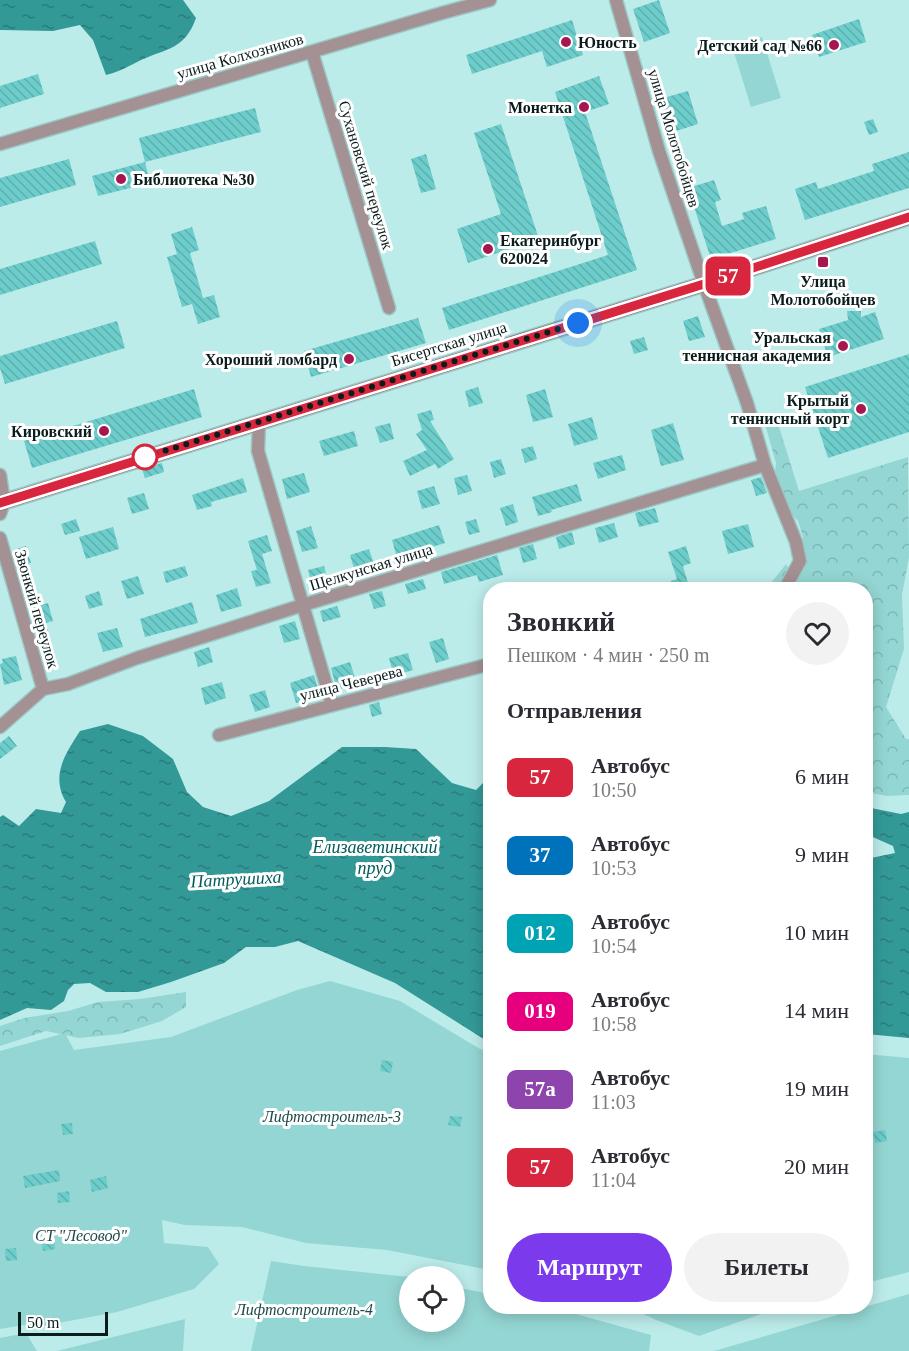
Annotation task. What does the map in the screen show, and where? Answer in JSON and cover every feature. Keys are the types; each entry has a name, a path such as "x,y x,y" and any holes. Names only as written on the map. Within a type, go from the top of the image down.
{"main road":[{"name":"Бисертская улица","path":"1,507 259,422 704,284 909,217"}],"street":[{"name":"улица Колхозников","path":"0,144 490,0"},
{"name":"улица Молотобойцев","path":"616,0 659,151 747,403 765,465 796,542 800,561 788,582"},
{"name":"Сухановский переулок","path":"312,52 389,308"},
{"path":"259,422 258,451 332,705"},
{"name":"Щелкунская улица","path":"43,688 68,684 137,658 303,605 765,465"},
{"path":"0,475 1,507"},
{"name":"Звонкий переулок","path":"0,538 43,688"},
{"name":"улица Чеверева","path":"219,735 483,666"},
{"path":"0,727 43,688"}],"green space":[{"path":"762,37 781,98 751,107 732,46"},
{"path":"775,414 799,491 908,457 909,557 902,595 904,649 886,707 906,739 909,739 909,795 887,796 873,793 873,582 772,582 786,564 790,571 804,563 803,537 798,521 789,511 775,472 776,463 763,417"},
{"name":"Лифтостроитель-3","path":"330,981 400,1001 483,1050 483,1269 387,1250 306,1243 242,1227 185,1225 162,1220 164,1243 208,1247 219,1264 194,1289 117,1312 32,1328 24,1325 0,1329 0,1051 65,1033 74,1050 171,1037 297,990"},
{"path":"186,992 186,1007 162,1021 120,1034 79,1038 46,1031 0,1046 0,1026 24,1018 68,1011 98,1002"},
{"path":"873,1055 909,1058 909,1272 873,1281"},
{"name":"Лифтостроитель-4","path":"271,1261 399,1276 399,1332 465,1332 465,1289 483,1293 483,1314 576,1314 651,1335 649,1351 251,1351"},
{"path":"909,1294 909,1351 714,1351 841,1314 873,1314 873,1305"},
{"path":"644,1314 761,1314 699,1336"},
{"path":"185,1319 183,1351 57,1351"},
{"path":"26,1333 37,1351 0,1351 0,1338"}],"water":[{"path":"0,0 183,0 196,18 187,36 181,42 120,71 106,75 93,40 80,25 53,31 0,30"},
{"name":"Елизаветинский пруд","path":"108,724 143,736 173,759 187,792 203,807 231,816 269,801 342,747 416,749 452,783 476,790 483,783 483,1039 395,983 298,941 275,947 246,947 224,963 138,992 106,992 90,983 74,984 68,990 64,1001 51,1010 27,1008 0,1020 0,817 3,815 19,826 36,809 61,813 66,802 59,783 60,773 65,756 80,731"},
{"path":"873,808 901,814 909,812 909,1038 873,1035 873,858 895,853 893,846 873,837"}],"building":[{"path":"659,0 670,33 644,42 633,9"},
{"path":"859,19 866,42 819,57 812,35"},
{"path":"572,20 583,55 547,67 542,51 472,74 466,55"},
{"path":"38,74 44,94 0,108 0,86"},
{"path":"599,76 609,104 585,112 637,270 449,330 442,308 608,255 555,92"},
{"path":"688,91 698,124 673,132 663,98"},
{"path":"255,108 261,132 145,162 139,138"},
{"path":"873,119 878,132 869,135 864,122"},
{"path":"501,124 539,239 468,263 457,229 501,214 474,133"},
{"path":"909,152 909,188 805,220 795,189 816,182 818,189 874,171 872,164"},
{"path":"426,154 436,189 421,193 411,159"},
{"path":"69,159 76,185 0,207 0,178"},
{"name":"Библиотека №30","path":"145,162 150,183 98,196 92,176"},
{"path":"714,180 721,200 715,202 722,226 744,219 742,213 766,206 776,239 711,259 688,188"},
{"path":"192,227 199,250 190,253 203,298 214,295 220,317 198,324 192,304 182,307 167,257 177,254 171,234"},
{"path":"95,241 102,264 0,295 0,269"},
{"name":"Уральская теннисная академия","path":"847,311 861,311 861,317 875,312 884,339 828,357 819,329 848,320"},
{"path":"698,316 705,337 689,341 683,321"},
{"path":"418,318 426,343 311,377 304,351"},
{"path":"117,321 125,348 5,384 0,368 0,356"},
{"path":"644,337 648,350 634,354 630,341"},
{"name":"Крытый теннисный корт","path":"909,354 909,432 828,458 805,387"},
{"path":"478,387 483,403 469,407 465,391"},
{"path":"194,389 202,417 32,468 24,441"},
{"path":"545,389 553,417 533,422 526,395"},
{"path":"431,410 434,420 430,421 454,459 438,469 435,464 410,476 403,461 427,450 416,434 422,430 417,414"},
{"path":"592,417 598,439 574,446 568,424"},
{"path":"390,423 394,439 380,443 375,427"},
{"path":"673,423 684,460 661,466 651,430"},
{"path":"354,431 358,446 324,456 319,441"},
{"path":"533,446 537,459 525,463 521,449"},
{"path":"622,455 626,470 598,479 593,463"},
{"path":"501,459 506,474 494,478 490,462"},
{"path":"162,463 164,472 145,478 142,469"},
{"path":"304,473 310,492 287,499 282,479"},
{"path":"467,475 472,491 458,495 454,478"},
{"path":"761,477 767,493 756,496 751,480"},
{"path":"243,478 247,492 211,502 212,506 197,510 192,495"},
{"path":"577,484 582,501 538,516 532,497"},
{"path":"434,486 440,504 422,509 417,491"},
{"path":"144,493 149,509 132,514 127,498"},
{"path":"513,504 518,522 506,526 500,508"},
{"path":"655,508 659,522 639,527 635,513"},
{"path":"76,519 80,531 65,535 61,524"},
{"path":"476,519 480,532 469,535 465,522"},
{"path":"614,523 618,537 599,543 595,528"},
{"path":"748,524 754,547 728,554 722,531"},
{"path":"439,525 445,543 397,558 392,540"},
{"path":"311,526 318,548 302,552 296,531"},
{"path":"113,527 119,549 86,559 79,537"},
{"path":"572,532 575,544 559,549 556,537"},
{"path":"267,535 272,551 262,554 271,583 256,587 251,571 257,570 248,541"},
{"path":"533,544 537,559 523,563 519,548"},
{"path":"26,546 31,563 17,567 13,550"},
{"path":"686,546 691,563 683,566 688,582 671,582 677,579 668,552"},
{"path":"369,549 375,567 355,572 350,555"},
{"path":"497,555 503,575 479,582 477,575 444,584 441,572"},
{"path":"185,566 188,576 166,583 163,572"},
{"path":"324,566 329,586 313,590 308,570"},
{"path":"138,576 144,594 127,599 121,581"},
{"path":"423,579 426,589 408,594 405,584"},
{"path":"237,588 242,606 221,612 216,595"},
{"path":"99,591 103,605 89,609 85,596"},
{"path":"382,591 386,606 374,609 369,594"},
{"path":"192,602 198,623 145,637 140,619"},
{"path":"48,603 53,621 46,623 58,665 47,668 31,608"},
{"path":"337,606 341,617 323,622 320,611"},
{"path":"295,621 300,639 284,643 279,626"},
{"path":"117,628 123,647 103,652 97,633"},
{"path":"443,638 449,659 436,663 429,642"},
{"path":"209,647 213,662 198,667 194,652"},
{"path":"408,653 413,670 394,676 389,658"},
{"path":"16,656 22,680 4,685 0,664 3,663 2,659"},
{"path":"350,662 357,684 337,690 331,668"},
{"path":"314,675 320,696 296,703 290,683"},
{"path":"222,682 226,698 205,705 201,688"},
{"path":"265,690 270,707 255,712 249,695"},
{"path":"379,702 382,714 372,717 369,705"},
{"path":"9,736 17,746 0,759 0,743"},
{"path":"382,1060 393,1062 391,1073 380,1071"},
{"path":"450,1116 462,1117 460,1127 448,1125"},
{"path":"72,1123 73,1134 63,1135 61,1124"},
{"path":"885,1130 887,1141 875,1143 873,1132"},
{"path":"59,1170 60,1181 25,1188 23,1176"},
{"path":"106,1176 108,1188 92,1192 90,1180"},
{"path":"69,1191 70,1202 58,1203 57,1193"},
{"path":"54,1236 55,1249 43,1251 41,1237"},
{"path":"16,1248 17,1260 6,1261 5,1249"}],"bus line":[{"name":"57","path":"0,503 704,284 909,217"}],"place":[{"name":"Юность","path":"566,42"},
{"name":"Детский сад №66","path":"834,45"},
{"name":"Монетка","path":"584,107"},
{"name":"Библиотека №30","path":"121,179"},
{"name":"Екатеринбург 620024","path":"488,249"},
{"name":"Улица Молотобойцев","path":"823,262"},
{"name":"Уральская теннисная академия","path":"843,346"},
{"name":"Хороший ломбард","path":"349,359"},
{"name":"Крытый теннисный корт","path":"861,409"},
{"name":"Кировский","path":"104,431"}],"route":[{"path":"145,457 578,323"}],"water label":[{"name":"Патрушиха","path":"236,879"}],"park label":[{"name":"СТ \"Лесовод\"","path":"81,1235"}]}
